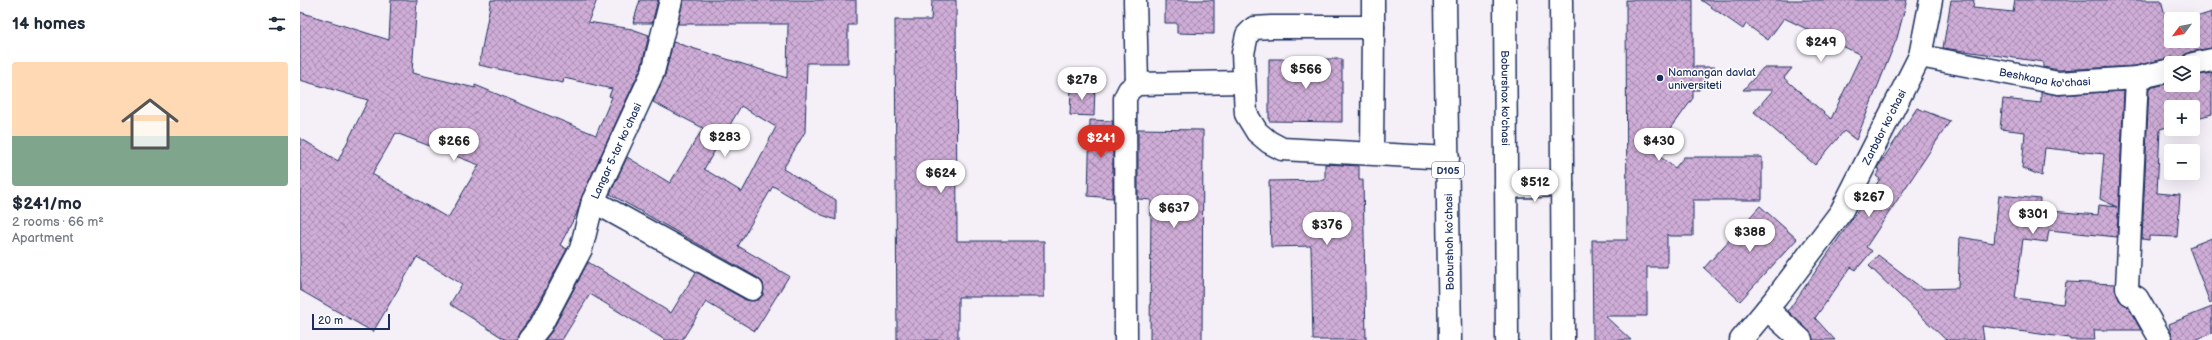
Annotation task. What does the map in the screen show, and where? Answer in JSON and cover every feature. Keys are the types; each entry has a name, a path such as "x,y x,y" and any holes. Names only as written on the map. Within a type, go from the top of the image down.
{"street":[{"name":"Langar 5-tor koʻchasi","path":"529,340 541,325 581,249 593,201 653,72 671,0"},
{"path":"1134,0 1137,84"},
{"path":"1372,154 1373,0"},
{"name":"Boburshoh koʻchasi","path":"1445,0 1450,340"},
{"name":"Boburshox ko'chasi","path":"1505,0 1507,340"},
{"path":"1561,0 1562,340"},
{"name":"Zarbdor koʻchasi","path":"1741,340 1767,309 1841,212 1920,56 1931,0"},
{"path":"1373,27 1254,28 1247,35 1243,53 1246,114 1256,132 1269,142 1282,149 1448,158"},
{"name":"Beshkapa ko'chasi","path":"1920,56 2058,83 2137,78 2164,72"},
{"path":"2200,63 2212,60"},
{"path":"2137,78 2126,288 2130,294 2137,298 2161,340"},
{"path":"1126,340 1125,98 1129,90 1137,84 1244,82"},
{"path":"1506,187 1562,185"},
{"path":"593,201 752,289"},
{"path":"1767,309 1801,340"}],"building":[{"path":"391,0 417,0 412,73 475,88 475,85 596,135 612,97 609,96 612,89 564,78 563,83 479,65 491,0 597,0 588,22 632,29 649,35 641,68 582,196 577,213 560,245 567,249 530,318 519,333 517,340 506,340 450,304 462,284 417,257 373,332 300,290 300,138 338,161 368,100 300,80 300,12 389,40","holes":["396,133 479,165 448,218 372,174"]},
{"path":"640,0 658,0 652,23 633,23"},
{"path":"683,0 856,0 856,25 848,25 848,63 807,63 805,132 783,169 836,200 836,220 822,215 773,186 738,246 789,276 755,331 706,302 682,340 665,340 590,294 562,340 545,340 552,331 588,262 671,313 696,272 746,300 758,300 763,295 763,283 758,278 610,194 627,157 670,183 703,128 653,102 665,75 673,42 787,78 788,24 678,24","holes":["741,106 776,127 742,192 704,169"]},
{"path":"932,0 956,0 957,241 1044,241 1044,297 958,297 958,340 897,340 895,20 931,20"},
{"path":"1165,0 1214,0 1214,34 1177,33 1177,23 1165,23"},
{"name":"Namangan davlat universiteti","path":"1626,0 1693,0 1693,67 1715,67 1699,90 1693,90 1693,98 1654,152 1675,168 1684,157 1762,157 1762,200 1693,200 1693,236 1669,236 1667,234 1667,267 1647,267 1647,316 1605,316 1631,340 1593,340 1592,240 1627,240"},
{"path":"1701,0 1907,0 1897,38 1856,140 1844,131 1815,165 1754,112 1773,90 1743,90 1763,68 1792,68 1784,78 1831,119 1861,55 1784,18 1768,40 1746,24 1743,29"},
{"path":"1951,0 1974,0 1973,8 2013,12 2015,0 2161,0 2164,12 2164,48 2200,48 2200,16 2212,12 2212,48 2190,52 2184,56 2164,56 2164,59 2135,66 2059,70 2043,67 2043,62 1943,48"},
{"path":"1269,59 1342,59 1342,122 1269,121"},
{"path":"2212,73 2212,114 2200,117 2200,100 2164,100 2164,128 2160,129 2157,193 2180,195 2177,237 2149,236 2149,240 2142,239 2149,88 2164,85 2164,92 2200,92 2200,75"},
{"path":"1071,86 1095,87 1094,116 1070,115"},
{"path":"2124,91 2117,237 2049,230 2047,242 2023,239 2015,298 2063,304 2066,282 2115,284 2119,300 2128,307 2141,330 2094,330 2095,340 2070,340 2069,338 1982,326 1984,340 1946,340 1869,266 1878,255 1923,289 1958,288 1960,237 1994,243 1999,195 2040,199 2039,210 2098,215 2099,205 2117,207 2100,199 2104,154 2045,148 2042,176 2022,168 2025,132 2000,129 2003,99 2041,103 2041,92 2059,95"},
{"path":"1917,108 1950,121 1866,247 1872,251 1856,270 1851,267 1815,318 1835,340 1813,340 1809,331 1788,311 1880,179 1876,176 1880,170 1877,168"},
{"path":"1090,120 1113,121 1113,198 1088,196"},
{"path":"1138,129 1203,130 1202,340 1150,340 1151,200 1138,199"},
{"path":"1325,164 1359,166 1359,180 1363,180 1366,340 1313,340 1311,246 1271,247 1269,181 1325,180"},
{"path":"1760,206 1797,239 1740,301 1704,268"},
{"path":"2212,238 2212,303 2210,303 2189,247"},
{"path":"2212,307 2212,333 2195,340 2173,340 2169,324"}],"place":[{"name":"Namangan davlat universiteti","path":"1660,78"}]}
